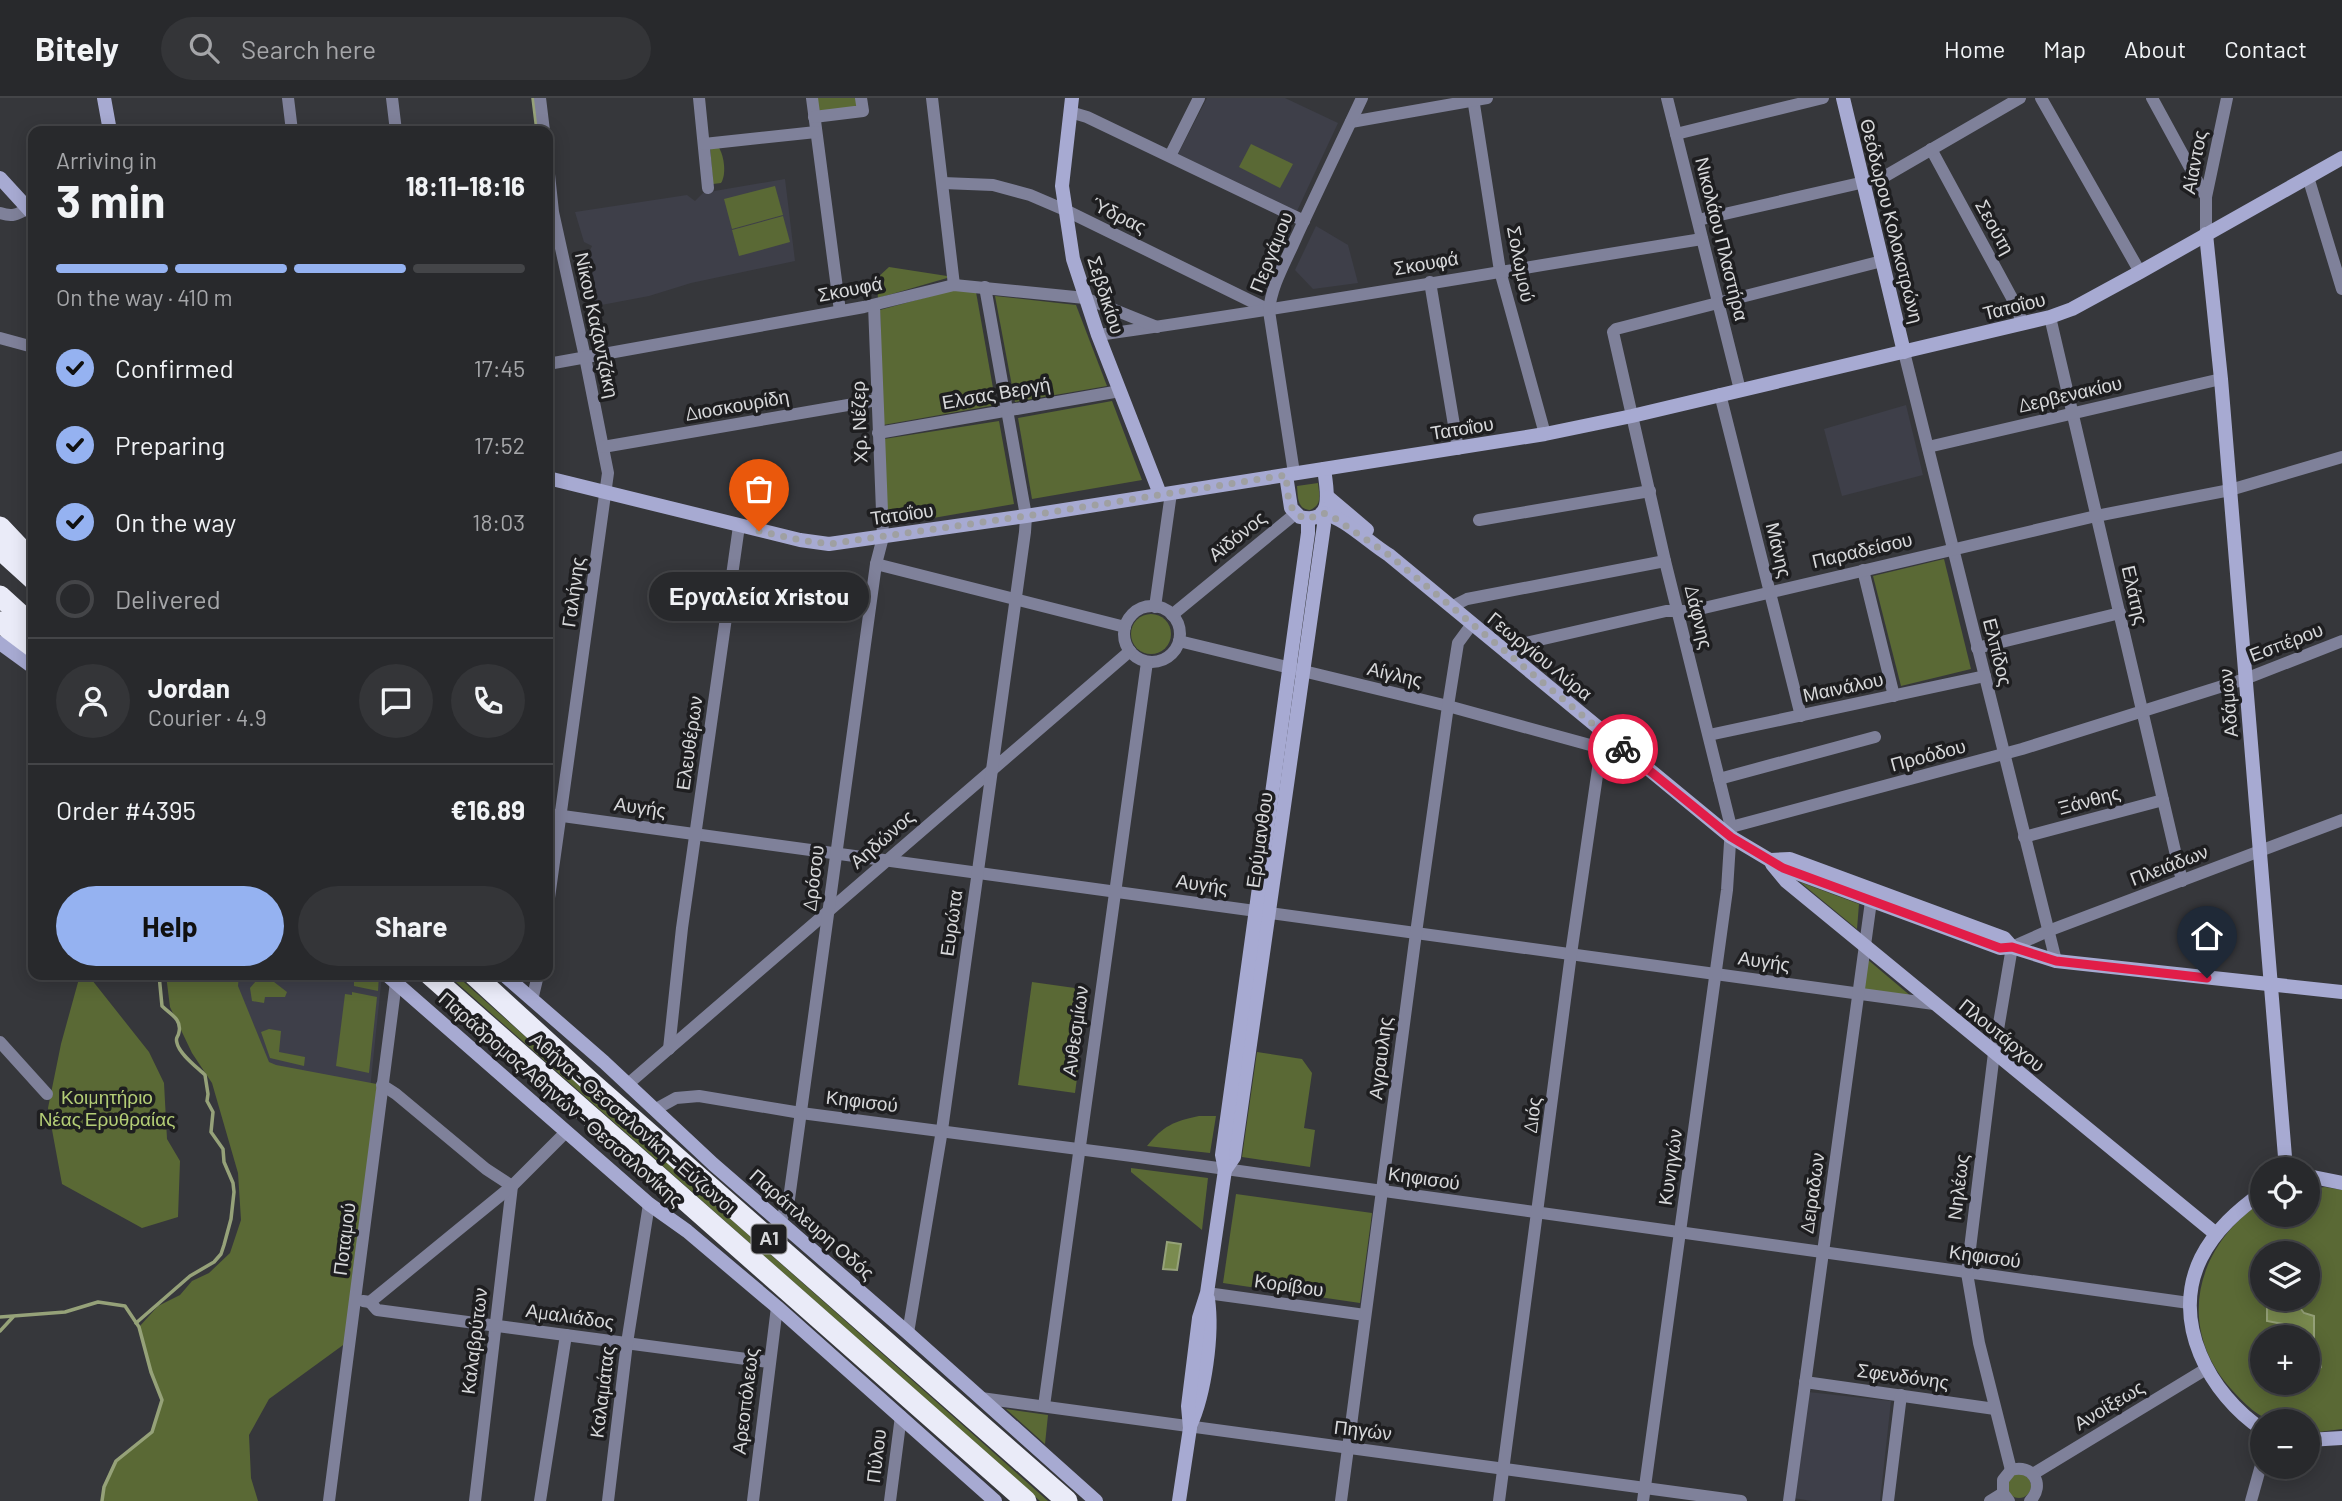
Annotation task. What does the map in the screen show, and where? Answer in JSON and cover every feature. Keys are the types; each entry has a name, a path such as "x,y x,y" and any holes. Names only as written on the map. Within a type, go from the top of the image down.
{"highway":[{"path":"0,527 28,557"},
{"path":"0,549 28,574"},
{"path":"0,596 28,621"},
{"path":"0,622 28,643"},
{"name":"Αθήνα - Θεσσαλονίκη - Εύζωνοι","path":"436,980 1026,1501"},
{"name":"Αθήνα - Θεσσαλονίκη - Εύζωνοι","path":"479,980 593,1084 1067,1501"}],"main road":[{"path":"104,98 109,126"},
{"name":"Θεόδωρου Κολοκοτρώνη","path":"1843,98 1904,352"},
{"name":"Σεβδικίου","path":"1071,105 1062,168 1073,259 1098,335 1165,494"},
{"name":"Τατοΐου","path":"553,479 739,526 829,544 1026,516 1545,434 1632,416 2050,317 2072,309 2140,272 2342,158"},
{"path":"0,178 28,209"},
{"name":"Αδάμων","path":"2206,234 2221,379 2285,1157"},
{"name":"Ερύμανθου","path":"1179,1501 1190,1427 1188,1406 1199,1318 1207,1293 1225,1170 1222,1155 1261,912 1295,670 1308,515 1327,506 1324,469"},
{"name":"Αϊδόνος","path":"1290,474 1291,508 1308,515"},
{"name":"Γεωργίου Λύρα","path":"1328,497 1376,538 1389,555"},
{"name":"Γεωργίου Λύρα","path":"1308,515 1336,518 1389,555 1507,654 1605,743 1769,860 1790,859 1872,895 2004,938 2012,947 2056,961 2342,992"},
{"path":"0,643 28,663"},
{"name":"Πλουτάρχου","path":"1769,860 1786,881 2216,1234"},
{"name":"Παράδρομος Αθηνών - Θεσσαλονίκης","path":"394,980 649,1204 687,1231 776,1307 995,1501"},
{"name":"Παράπλευρη Οδός","path":"510,980 656,1109 713,1164 1096,1501"},
{"path":"2320,1178 2342,1182"},
{"path":"2250,1202 2216,1234 2200,1259 2193,1277 2189,1303 2194,1337 2206,1369 2228,1399 2250,1418"},
{"path":"2320,1439 2342,1438"}],"street":[{"path":"288,98 291,126"},
{"path":"392,98 395,126"},
{"path":"540,98 543,126"},
{"path":"699,98 708,188"},
{"path":"812,98 840,311"},
{"path":"814,117 863,111 861,98"},
{"path":"932,98 954,285"},
{"path":"1170,156 1199,98"},
{"name":"Περγάμου","path":"1290,474 1269,311 1272,292 1362,98"},
{"name":"Νικολάου Πλαστήρα","path":"1667,98 1740,390"},
{"path":"1676,134 1823,98"},
{"path":"1698,220 1882,177 2020,98"},
{"path":"2041,98 2140,272"},
{"path":"2152,98 2206,197"},
{"name":"Αίαντος","path":"2206,234 2206,197 2227,98"},
{"path":"1351,122 1478,99"},
{"name":"Σολωμού","path":"1478,99 1500,271 1545,434"},
{"path":"1071,105 1087,117 1304,221"},
{"path":"704,144 817,132"},
{"name":"Σεούτη","path":"1931,149 2023,324"},
{"path":"2308,177 2342,289"},
{"name":"Ύδρας","path":"943,183 993,185 1030,195 1269,311"},
{"path":"0,213 10,216 28,212"},
{"name":"Νίκου Καζαντζάκη","path":"553,212 586,357 608,473 606,493"},
{"name":"Σκουφά","path":"1098,335 1269,311 1430,282 1702,239"},
{"path":"1718,303 1882,261"},
{"path":"1430,282 1458,449"},
{"name":"Σκουφά","path":"553,363 874,305 954,285 1085,298 1157,327"},
{"name":"Ευρώτα","path":"908,1333 942,1130 1026,516 985,287"},
{"name":"Δάφνης","path":"1718,303 1613,332 1731,832"},
{"name":"Χρ. Νέζερ","path":"874,305 883,537"},
{"name":"Ελάτης","path":"2050,317 2182,881"},
{"path":"0,338 28,346"},
{"name":"Ελπίδος","path":"1904,352 2056,961"},
{"name":"Δερβενακίου","path":"1928,447 2221,379"},
{"name":"Ελσας Βεργή","path":"878,433 1120,391"},
{"name":"Μάνης","path":"1720,394 1801,716"},
{"name":"Διοσκουρίδη","path":"603,447 877,400"},
{"name":"Παραδείσου","path":"1507,654 1521,644 1666,611 1691,611 2096,516 2230,490 2342,457"},
{"path":"1479,520 1650,491"},
{"name":"Γαλήνης","path":"554,815 606,493"},
{"path":"1155,607 1165,494"},
{"name":"Αϊδόνος","path":"1172,615 1308,515"},
{"name":"Ελευθέρων","path":"669,1049 695,834 739,526"},
{"name":"Δρόσου","path":"780,1223 789,1199 802,1113 835,853 876,564 883,537"},
{"path":"1451,607 1467,599 1665,561"},
{"path":"876,564 1125,627"},
{"path":"1863,570 1894,696"},
{"path":"1155,607 1172,615 1177,622 1179,641 1167,658 1147,662 1130,651 1126,644 1125,627 1136,611 1155,607"},
{"path":"1978,648 2120,613"},
{"name":"Αγραυλης","path":"1341,1501 1448,706 1458,643 1472,624"},
{"name":"Αίγλης","path":"1179,641 1605,743"},
{"name":"Εσπέρου","path":"2142,710 2245,679 2342,641"},
{"name":"Αηδώνος","path":"628,1084 1130,651"},
{"name":"Ανθεσμίων","path":"1044,1406 1147,662"},
{"name":"Μαινάλου","path":"1709,735 1984,676"},
{"name":"Προόδου","path":"1731,832 2004,754 2142,710"},
{"path":"1719,779 1875,737"},
{"name":"Διός","path":"1499,1501 1571,954 1605,743"},
{"name":"Ξάνθης","path":"2024,836 2164,800"},
{"name":"Αυγής","path":"554,815 1934,1004"},
{"name":"Πλειάδων","path":"2012,947 2342,820"},
{"name":"Κυνηγών","path":"1643,1501 1727,890 1731,832"},
{"name":"Δειραδων","path":"1789,1501 1872,895"},
{"name":"Νηλέως","path":"2011,1470 1979,1343 1967,1273 1994,1054 2012,947"},
{"name":"Ποταμού","path":"330,1501 382,1085 392,980"},
{"path":"532,1000 537,980"},
{"path":"0,1042 47,1094"},
{"path":"382,1085 486,1169 512,1186"},
{"name":"Κηφισού","path":"656,1109 676,1098 688,1096 2189,1303"},
{"path":"370,1302 512,1186 566,1132"},
{"name":"Καλαβρύτων","path":"474,1501 512,1186"},
{"name":"Καλαμάτας","path":"608,1501 627,1343 649,1204"},
{"name":"Κορίβου","path":"1207,1293 1365,1315"},
{"name":"Αμαλιάδος","path":"356,1299 370,1302 377,1310 769,1362"},
{"name":"Αρεοπόλεως","path":"752,1501 776,1307"},
{"path":"540,1501 566,1335"},
{"name":"Ανοίξεως","path":"2033,1474 2206,1369"},
{"name":"Σφενδόνης","path":"1805,1382 1995,1409"},
{"path":"1888,1501 1901,1395"},
{"name":"Πηγών","path":"981,1398 1741,1501"},
{"name":"Πύλου","path":"890,1501 901,1416"},
{"path":"1990,1501 2006,1497 2003,1480 2011,1470 2022,1468 2036,1479 2037,1491 2030,1501"},
{"path":"2252,1501 2258,1479"}],"shaded area":[{"path":"1207,98 1285,98 1338,123 1297,211 1178,154"},
{"path":"785,179 795,261 596,306 584,262 592,246 584,242 575,212 687,195 695,201 703,193"},
{"path":"1316,226 1348,245 1358,283 1313,289 1295,270"},
{"path":"1906,405 1923,475 1842,496 1824,429"},
{"path":"232,980 381,980 369,1099 271,1080"},
{"path":"1167,1242 1181,1244 1177,1270 1163,1269"},
{"path":"2267,1311 2302,1311 2314,1316 2314,1325 2284,1325 2267,1321"},
{"path":"1808,1392 1891,1401 1880,1501 1812,1501 1793,1498"}],"green space":[{"path":"817,98 858,98 860,108 819,114"},
{"path":"1251,144 1293,164 1280,188 1239,167"},
{"path":"717,145 723,158 724,174 721,183 713,184 710,146"},
{"path":"775,186 783,215 732,229 724,199"},
{"path":"783,216 790,242 739,256 732,230"},
{"path":"889,267 947,278 878,298 876,279"},
{"path":"953,290 976,292 996,405 883,425 880,310"},
{"path":"995,296 1076,305 1107,386 1015,402"},
{"path":"1112,401 1142,480 1032,499 1018,418"},
{"path":"999,421 1014,504 887,526 884,439"},
{"path":"1318,483 1319,502 1314,508 1306,509 1299,502 1297,486"},
{"path":"1944,559 1971,669 1901,686 1873,576"},
{"path":"1151,614 1159,615 1165,620 1170,626 1170,642 1165,648 1159,653 1151,654 1143,653 1137,648 1132,642 1131,634 1132,626 1137,620 1143,615"},
{"path":"1800,882 1859,904 1857,929"},
{"path":"1867,959 1912,997 1860,993"},
{"name":"Κοιμητήριο Νέας Ερυθραίας","path":"79,980 92,980 149,1052 164,1083 167,1139 180,1161 178,1217 142,1228 62,1184 48,1108 61,1044"},
{"path":"167,980 239,980 238,986 269,1062 382,1085 350,1340 269,1399 249,1435 251,1478 258,1501 102,1501 104,1487 116,1461 152,1432 162,1400 139,1327 158,1306 180,1295 192,1281 209,1273 230,1253 241,1220 238,1173 212,1083 192,1053 170,1007"},
{"path":"257,980 271,980 287,992 285,997 265,997 264,1003 252,1001 250,988"},
{"path":"379,980 378,991 354,986 354,982 348,981"},
{"path":"454,980 462,980 1048,1501 1040,1501"},
{"path":"1032,982 1089,990 1075,1093 1018,1085"},
{"path":"352,992 377,997 369,1073 336,1066 345,994 352,995"},
{"path":"269,1029 281,1031 279,1052 305,1057 304,1066 270,1058 261,1032"},
{"path":"1257,1052 1302,1059 1312,1073 1304,1128 1315,1130 1310,1167 1242,1157"},
{"path":"1199,1116 1216,1116 1210,1153 1147,1146 1170,1125"},
{"path":"1131,1168 1208,1178 1202,1230 1131,1172"},
{"path":"2320,1188 2342,1190 2342,1429 2320,1432 2320,1409 2251,1409 2214,1366 2203,1341 2199,1315 2201,1289 2208,1264 2221,1241 2250,1211 2250,1227 2320,1227"},
{"path":"1236,1194 1372,1213 1360,1303 1223,1283"},
{"path":"1006,1409 1048,1415 1045,1444"},
{"path":"2019,1474 2030,1481 2031,1486 2024,1497 2019,1498 2008,1491 2007,1486 2014,1475"}],"waterway":[{"path":"533,98 536,126"},
{"path":"136,1323 190,1276 214,1262 221,1254 231,1219 234,1192 224,1162 223,1149 211,1132 213,1112 207,1101 205,1075 178,1047 176,1039 179,1024 162,1006 159,980"},
{"path":"0,1317 65,1312 98,1302 125,1306 139,1327 162,1400 152,1432 116,1461 104,1487 102,1501"},
{"path":"0,1331 13,1317"}],"way so far":[{"path":"759,531 829,544 1286,475 1289,500 1295,514 1308,519 1322,513 1330,515 1389,555 1623,749"}],"place":[{"name":"Εργαλεία Xristou","path":"759,531"}],"route":[{"path":"1623,749 1731,837 1783,868 2000,948 2012,947 2056,961 2207,978"}]}
